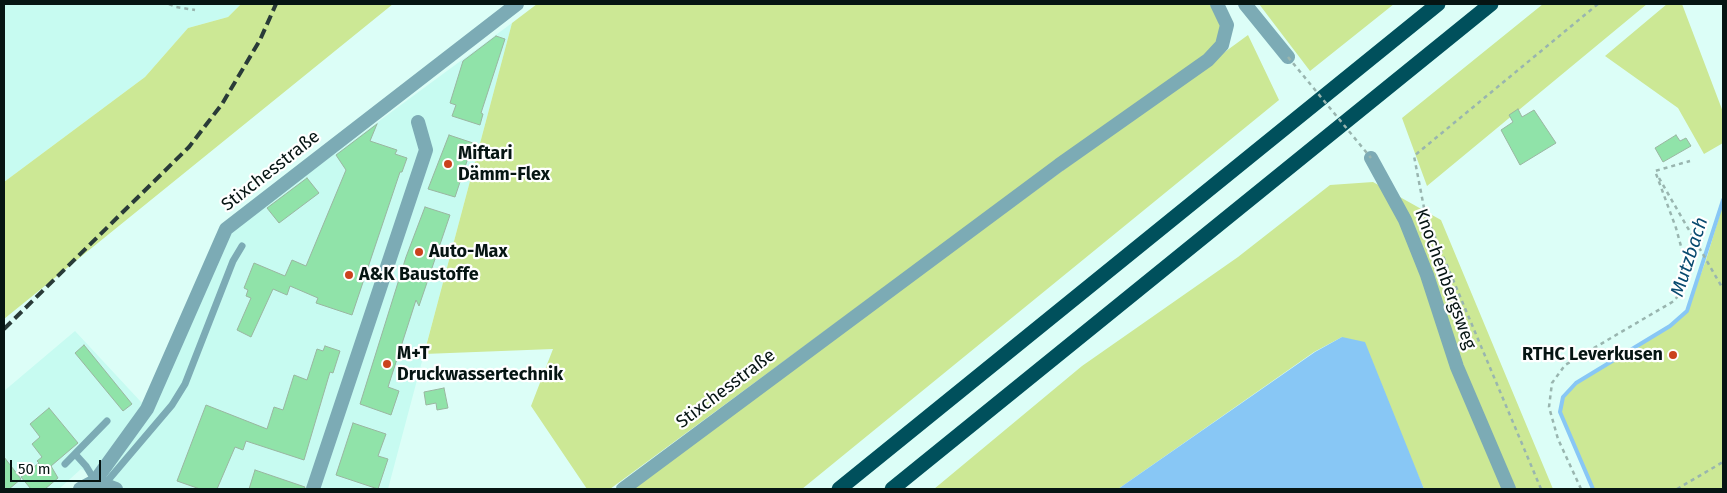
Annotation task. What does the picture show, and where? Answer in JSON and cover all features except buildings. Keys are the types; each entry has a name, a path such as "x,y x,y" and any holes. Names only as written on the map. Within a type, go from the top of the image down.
{"highway":[{"path":"839,489 1438,4"},
{"path":"892,489 1490,4"}],"street":[{"name":"Stixchesstraße","path":"80,489 105,485 147,409 226,229 517,4"},
{"name":"Stixchesstraße","path":"623,489 1059,165 1208,60 1222,45 1227,25 1217,4"},
{"path":"1245,4 1288,57"},
{"path":"313,489 426,150 418,122"},
{"name":"Knochenbergsweg","path":"1371,158 1405,220 1427,275 1457,367 1509,489"}],"lane":[{"path":"76,455 105,485 166,412 185,384 233,261 242,246"},
{"path":"65,464 76,455 107,421"}],"path":[{"path":"169,4 176,8 195,10"},
{"path":"1540,489 1425,213 1414,156 1598,4"},
{"path":"1288,57 1371,158"},
{"path":"1656,172 1690,161"},
{"path":"1656,172 1723,289"},
{"path":"1581,489 1558,439 1549,407 1552,383 1565,365 1674,301 1684,286 1685,262 1676,228 1656,172"},
{"path":"1677,489 1723,462"}],"shaded area":[{"path":"4,4 241,4 228,17 188,28 145,77 4,182"},
{"path":"512,23 388,489 123,489 81,469 59,489 4,489 4,391 75,331 142,403 230,231"}],"green space":[{"path":"241,4 393,4 4,319 4,182 145,77 188,28 228,17"},
{"path":"537,4 1210,4 1222,29 1218,41 1205,57 1056,161 610,489 587,489 531,406 553,349 424,354 512,23"},
{"path":"1259,4 1394,4 1310,71"},
{"path":"1543,4 1647,4 1427,186 1402,118"},
{"path":"1667,4 1682,4 1723,112 1723,143 1704,154 1678,108 1605,56"},
{"path":"1248,35 1279,100 802,489 627,489"},
{"path":"1373,182 1441,220 1553,489 1424,489 1410,457 1342,337 1314,352 1118,489 934,489 1082,366 1238,257 1330,185"},
{"name":"RTHC Leverkusen","path":"1723,204 1723,489 1593,489 1560,412 1563,397 1576,383 1670,326 1687,311 1706,260"}],"water":[{"path":"1342,337 1365,342 1424,489 1118,489 1315,352"}],"waterway":[{"name":"Mutzbach","path":"1593,489 1560,412 1563,397 1576,383 1670,326 1687,311 1723,200"}],"railway":[{"path":"4,329 189,147 222,104 260,40 276,4"}],"place":[{"name":"Miftari Dämm-Flex","path":"448,164"},
{"name":"Auto-Max","path":"419,252"},
{"name":"A&K Baustoffe","path":"349,275"},
{"name":"RTHC Leverkusen","path":"1673,355"},
{"name":"M+T Druckwassertechnik","path":"387,364"}]}
